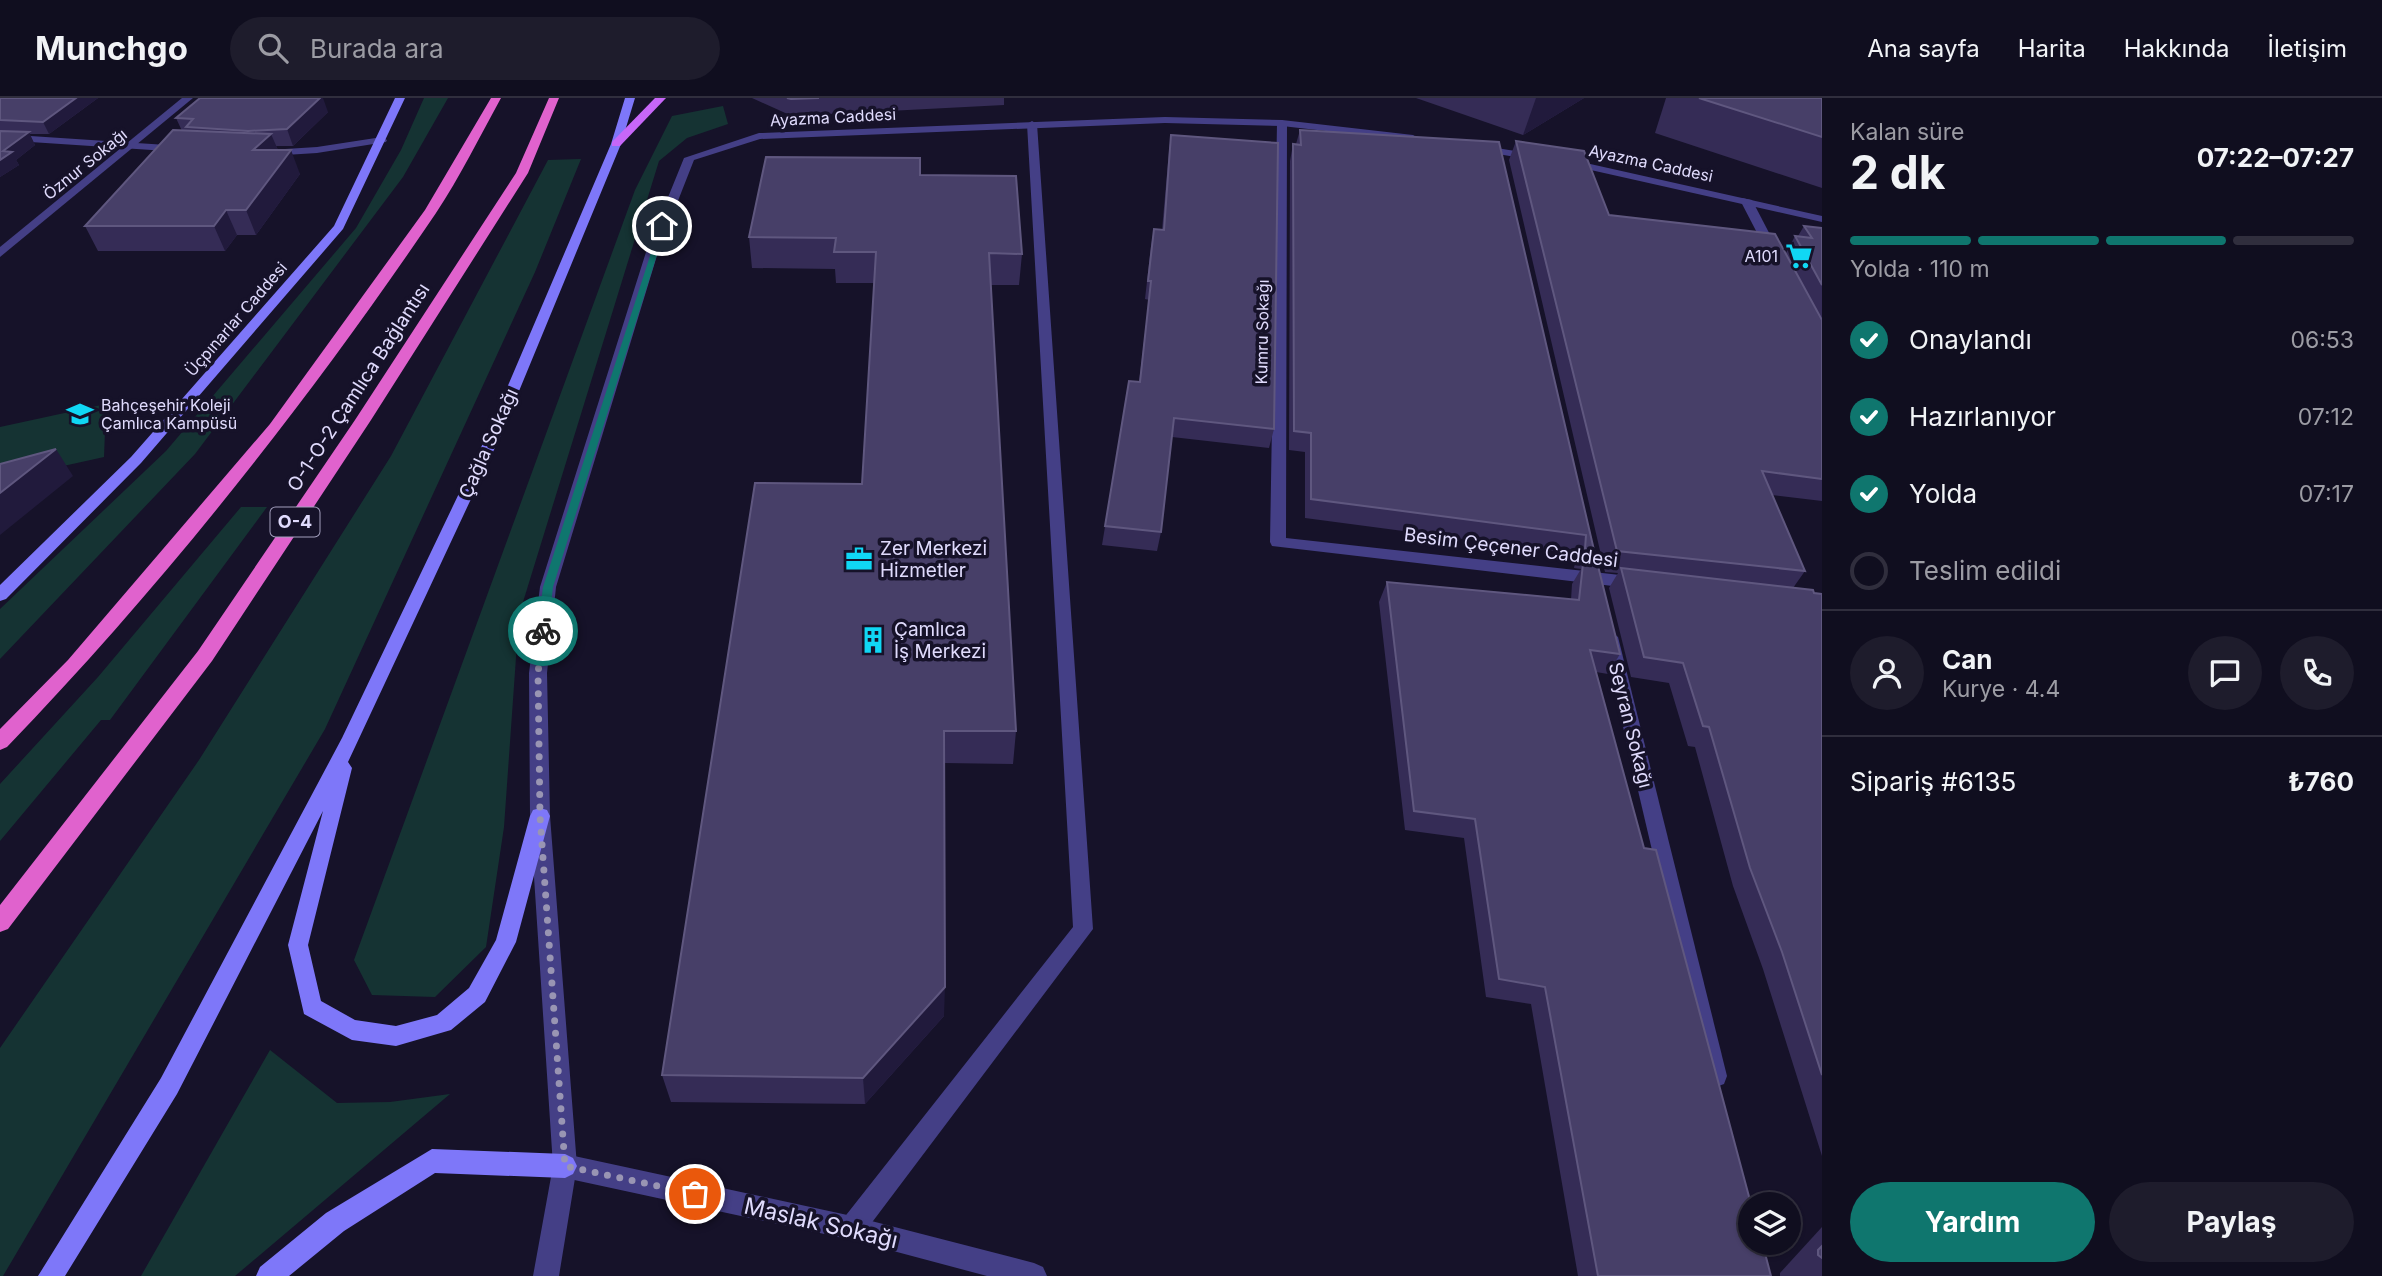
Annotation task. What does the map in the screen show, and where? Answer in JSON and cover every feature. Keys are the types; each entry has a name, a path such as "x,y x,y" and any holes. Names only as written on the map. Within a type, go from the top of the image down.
{"highway":[{"name":"O-1-O-2 Çamlıca Bağlantısı","path":"0,742 75,665 275,427 430,211 496,98"},
{"name":"O-1-O-2 Çamlıca Bağlantısı","path":"0,922 205,656 363,420 522,173 554,98"}],"main road":[{"name":"Üçpınarlar Caddesi","path":"0,595 136,460 340,227 400,98"},
{"name":"Çağla Sokağı","path":"351,738 492,437 617,144 630,98"},
{"path":"617,144 661,98"},
{"path":"351,738 298,945 312,1007 352,1030 396,1036 443,1023 477,995 506,942 540,816"},
{"path":"51,1276 169,1086 351,738"},
{"path":"269,1276 335,1222 432,1161 565,1166"}],"street":[{"name":"Öznur Sokağı","path":"0,253 188,98"},
{"name":"Ayazma Caddesi","path":"540,816 538,673 548,587 653,249 689,158 759,136 1165,120 1282,123 1423,139"},
{"name":"Kumru Sokağı","path":"1278,541 1282,123"},
{"path":"852,1228 1083,929 1032,124"},
{"path":"0,137 200,150"},
{"path":"255,153 317,150 382,140"},
{"name":"Ayazma Caddesi","path":"1461,145 1501,158 1604,168 1822,219"},
{"path":"1746,200 1777,260"},
{"name":"Besim Çeçener Caddesi","path":"1278,541 1649,584"},
{"name":"Seyran Sokağı","path":"1606,619 1720,1093"},
{"path":"540,816 565,1166 545,1276"},
{"name":"Maslak Sokağı","path":"565,1166 852,1228 1034,1276"}],"green space":[{"path":"424,98 448,98 403,177 195,454 0,659 0,609 166,451 356,228 401,150"},
{"path":"723,106 728,124 687,138 659,161 519,615 504,827 486,947 435,997 372,995 354,960 635,190 672,116"},
{"path":"581,159 535,272 325,729 3,1276 0,1276 0,1048 199,760 391,456 548,160"},
{"path":"106,404 104,457 0,480 0,427"},
{"path":"241,507 267,507 110,720 101,720 0,841 0,784 98,677"},
{"path":"270,1050 337,1103 390,1102 450,1094 235,1276 141,1276"}],"building":[{"path":"0,98 76,98 43,122 0,120"},
{"path":"200,98 320,98 287,129 248,131 186,127 193,119 176,118"},
{"path":"1699,98 1822,98 1822,137"},
{"path":"173,130 271,134 253,150 291,150 246,210 226,210 214,226 85,226"},
{"path":"1300,130 1499,142 1594,550 1585,549 1586,535 1311,499 1311,433 1294,431 1293,144 1301,145"},
{"path":"0,131 29,132 3,151 12,152 0,160"},
{"path":"1171,135 1278,143 1274,429 1174,418 1161,532 1105,526 1129,381 1140,382 1154,229 1164,230"},
{"path":"1516,141 1584,151 1609,215 1775,234 1822,320 1822,479 1762,471 1805,571 1617,551"},
{"name":"Çamlıca İş Merkezi","path":"766,157 920,158 920,175 1016,176 1022,254 989,253 1016,731 944,731 945,987 863,1078 662,1075 755,483 862,484 876,252 834,252 836,238 749,237"},
{"path":"1804,226 1822,228 1822,285 1795,236 1812,238"},
{"path":"56,449 0,493 0,464"},
{"path":"1583,564 1598,566 1620,654 1590,650 1644,848 1656,850 1748,1192 1738,1192 1738,1255 1765,1255 1771,1276 1598,1276 1545,987 1499,979 1475,819 1414,811 1387,582 1579,600"},
{"path":"1621,568 1813,590 1814,593 1822,594 1822,1075 1782,952 1750,868 1709,727 1703,726 1683,663 1644,657"},
{"path":"1822,1246 1822,1258 1818,1255 1818,1250"}],"way so far":[{"path":"543,631 538,673 540,816 565,1166 695,1194"}],"place":[{"name":"A101","path":"1799,256"},
{"name":"Bahçeşehir Koleji Çamlıca Kampüsü","path":"80,414"},
{"name":"Zer Merkezi Hizmetler","path":"859,559"},
{"name":"Çamlıca İş Merkezi","path":"873,640"}],"route":[{"path":"543,631 548,587 662,226"}]}
